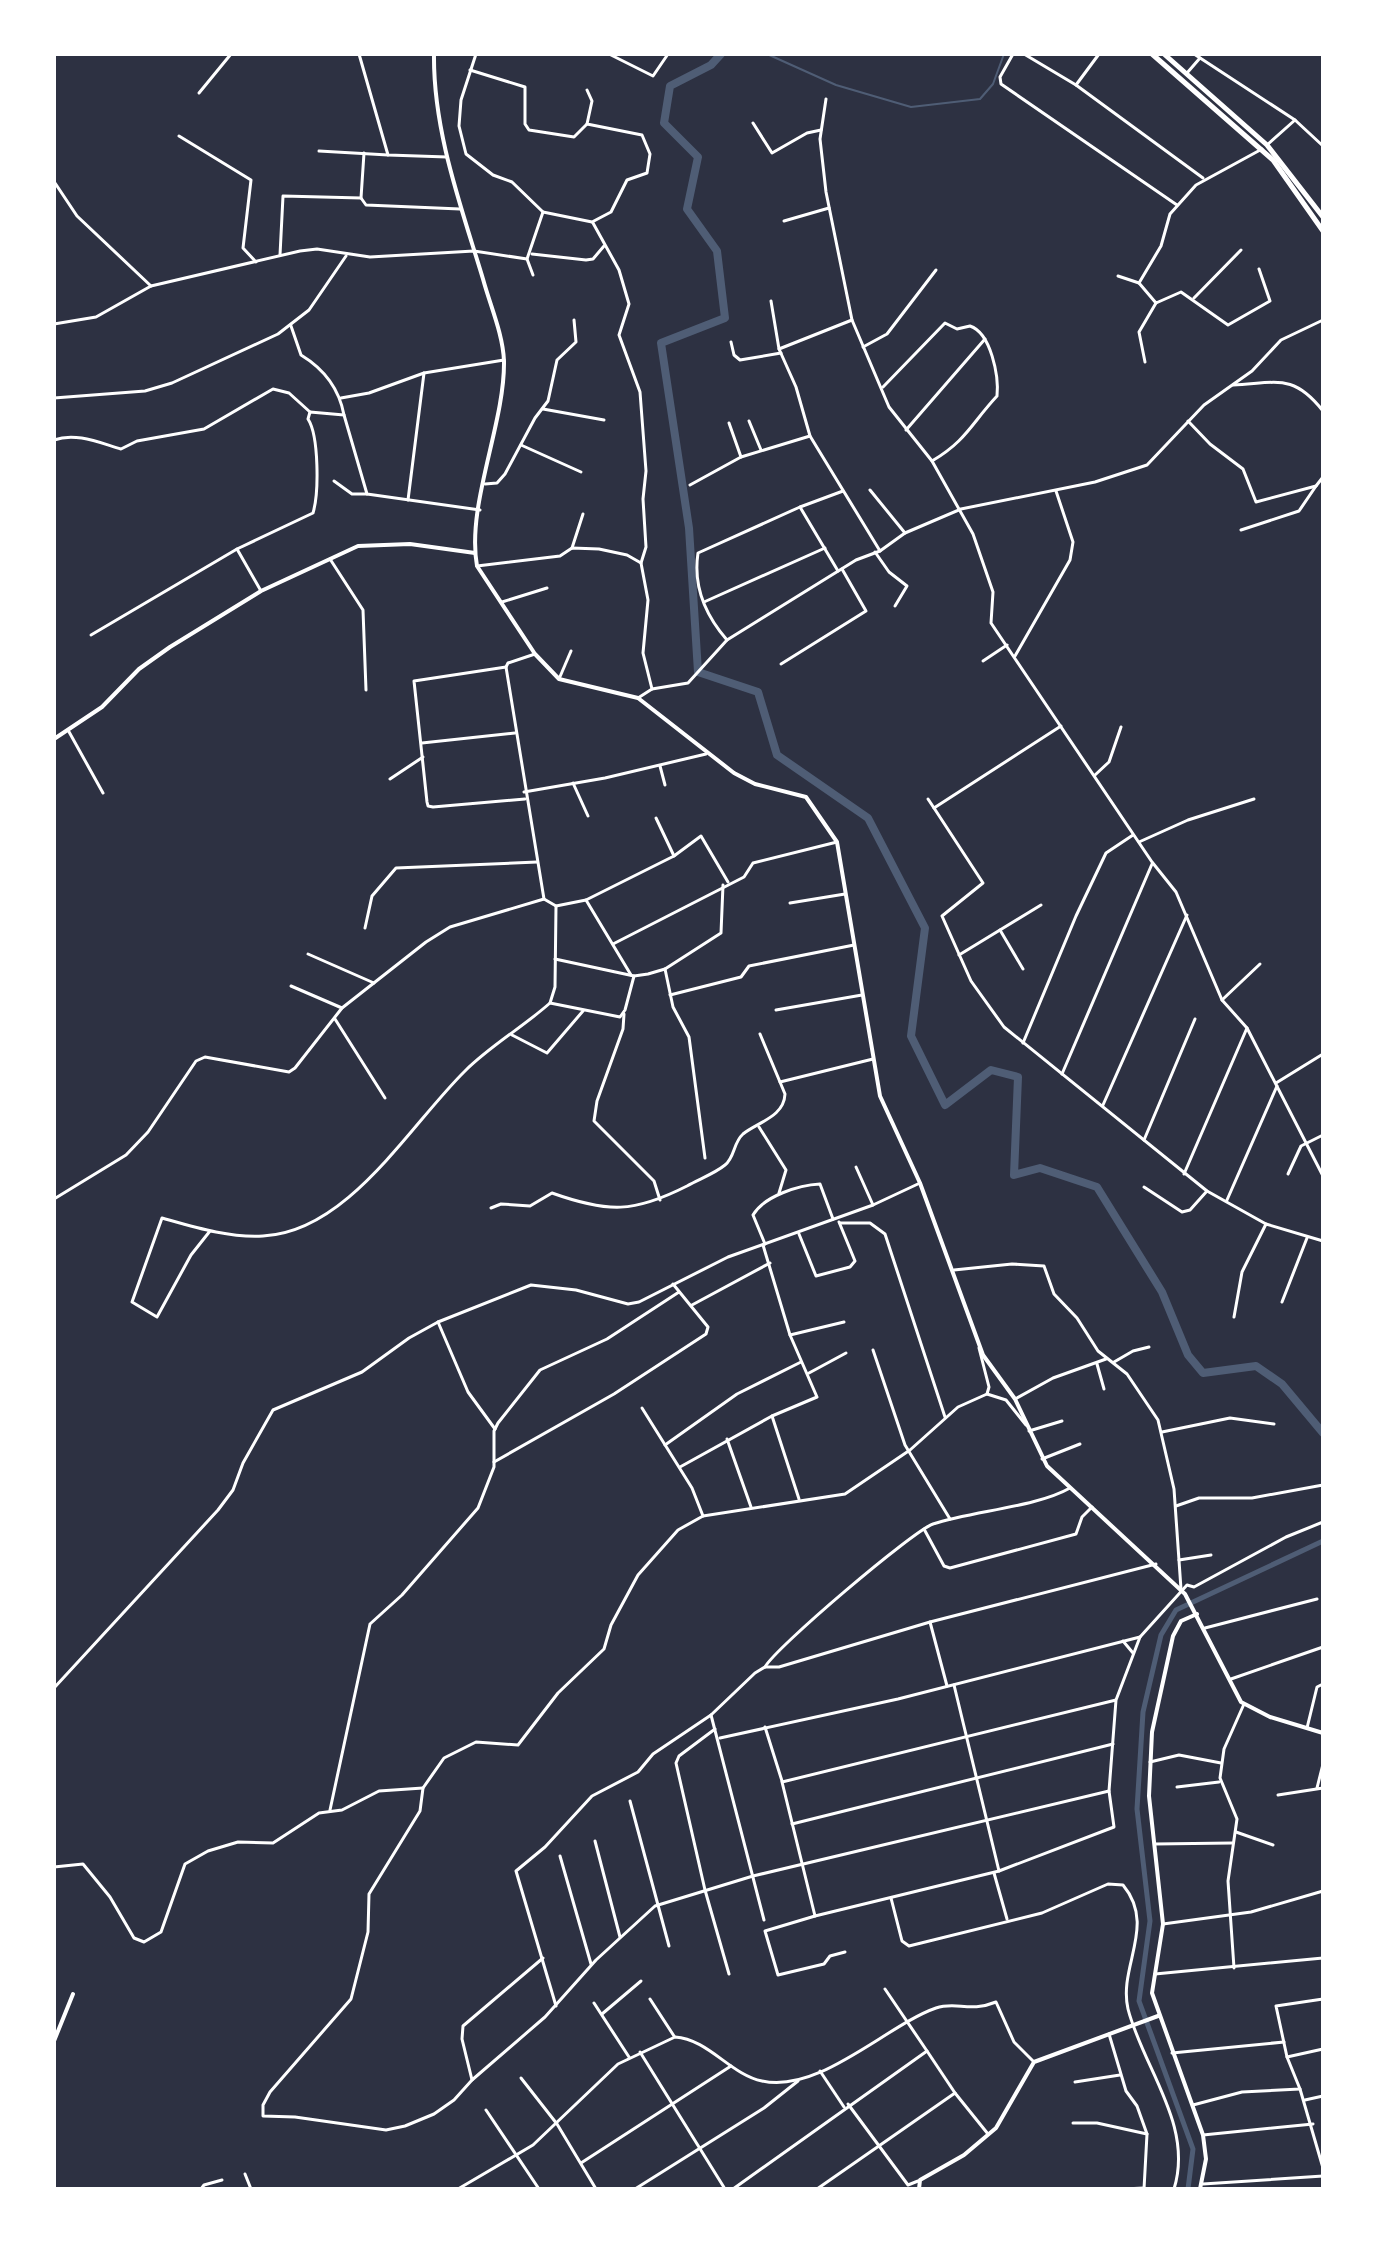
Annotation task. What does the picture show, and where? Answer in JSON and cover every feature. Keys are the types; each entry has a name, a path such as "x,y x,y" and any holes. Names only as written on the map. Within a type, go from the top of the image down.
{"main road":[{"path":"434,54 438,113 448,157 504,360 480,510 475,553 477,566 535,654 559,679 638,698 706,754 755,784 806,797 826,822 837,842 884,1109 920,1183 954,1270 979,1348 1015,1399 1042,1459 1183,1592 1244,1704 1270,1717 1323,1733"},
{"path":"1152,54 1264,147 1323,231"},
{"path":"1164,54 1264,147 1323,217"},
{"path":"57,737 102,707 149,660 261,591 358,546 410,544 475,553"},
{"path":"1197,1614 1181,1621 1173,1636 1152,1732 1149,1796 1163,1924 1152,1993 1156,2016 1203,2135 1206,2159 1202,2186"},
{"path":"54,2041 73,1994"},
{"path":"919,2189 920,2180 964,2155 996,2128 1034,2062 1156,2016"}],"street":[{"path":"199,93 231,54"},
{"path":"359,54 388,155"},
{"path":"476,54 459,126 466,154 493,175 512,182 543,212 592,222 611,212 627,180 647,173 650,154 642,135 587,124"},
{"path":"609,54 653,76 668,54"},
{"path":"620,60 623,54"},
{"path":"1013,54 1000,77 1001,84 1178,206"},
{"path":"1024,54 1076,85 1203,178"},
{"path":"1076,85 1099,54"},
{"path":"1194,54 1295,120 1323,146"},
{"path":"1186,74 1200,58"},
{"path":"470,70 525,87 525,124 529,130 574,137 587,124 592,101 587,90"},
{"path":"826,99 821,130 829,208 852,320 889,407 932,461 961,509 993,592 991,623 1152,862 1176,892 1222,1000 1247,1028 1323,1176"},
{"path":"1139,283 1161,246 1170,214 1203,178 1232,169 1295,120"},
{"path":"753,123 772,153 807,133 821,130"},
{"path":"179,136 251,180 243,248 256,262"},
{"path":"319,151 448,157"},
{"path":"364,153 361,198 366,205 462,209"},
{"path":"55,183 77,216 151,286"},
{"path":"280,256 283,196 361,198"},
{"path":"784,221 829,208"},
{"path":"527,259 532,254 543,212"},
{"path":"592,222 613,257 626,288 629,312 619,335 640,392 646,471 643,499 646,547 641,563 648,600 643,653 652,689"},
{"path":"532,254 586,260 593,259 604,246"},
{"path":"54,324 96,317 151,286 317,249 346,256 474,251 527,259"},
{"path":"1194,298 1224,263 1241,250"},
{"path":"54,398 145,391 172,383 291,326 309,310 346,256"},
{"path":"527,259 533,275"},
{"path":"1145,362 1139,332 1156,303 1177,291 1194,298 1223,323 1231,324 1270,301 1259,269"},
{"path":"863,347 887,334 936,270"},
{"path":"1118,276 1139,283 1156,303"},
{"path":"771,301 780,351 796,387 810,436 889,572 907,586 895,606"},
{"path":"485,484 497,483 505,474 548,401 557,360 576,342 574,320"},
{"path":"731,342 734,355 740,360 780,351 852,320"},
{"path":"638,698 652,689 681,685 692,678 727,640 905,533 961,509 1056,491 1147,465 1188,421 1252,371 1281,340 1323,320"},
{"path":"882,388 945,323 957,329 974,326 985,339 997,396 979,415 958,446 932,461"},
{"path":"291,326 301,355 318,364 341,398 367,494"},
{"path":"906,431 985,339"},
{"path":"341,398 369,393 424,373 504,360"},
{"path":"408,501 424,373"},
{"path":"1233,385 1294,384 1307,391 1323,411"},
{"path":"54,440 67,437 89,439 121,449 137,441 204,429 273,389 289,393 310,412 344,415"},
{"path":"543,409 604,420"},
{"path":"91,635 237,549 313,513 315,442 314,429 308,419 310,412"},
{"path":"749,421 761,450"},
{"path":"1188,421 1210,444 1243,469 1256,502 1316,486"},
{"path":"729,423 741,457"},
{"path":"690,485 741,457 810,436"},
{"path":"521,445 581,472"},
{"path":"1241,530 1299,511 1323,477"},
{"path":"334,481 352,494 480,510"},
{"path":"727,640 703,602 697,557 701,550 844,490"},
{"path":"870,490 905,533"},
{"path":"1015,656 1070,560 1073,542 1056,491"},
{"path":"781,664 866,611 800,507"},
{"path":"572,548 583,514"},
{"path":"477,566 560,556 572,548 599,549 627,555 641,563"},
{"path":"703,602 825,548"},
{"path":"237,549 261,591"},
{"path":"330,559 363,610 366,690"},
{"path":"502,602 547,588"},
{"path":"983,661 1007,645"},
{"path":"559,679 571,651"},
{"path":"525,799 428,806 414,681 506,667 508,663 535,654"},
{"path":"506,667 525,799 544,899"},
{"path":"934,808 1061,726"},
{"path":"54,727 57,737"},
{"path":"1095,775 1109,762 1121,727"},
{"path":"68,730 103,793"},
{"path":"422,743 515,733"},
{"path":"524,792 706,754"},
{"path":"390,779 423,757"},
{"path":"660,766 665,785"},
{"path":"573,783 588,816"},
{"path":"928,799 983,883 942,914 959,955 990,1012 1023,1043 1207,1191 1266,1224 1323,1241"},
{"path":"1139,842 1188,820 1254,799"},
{"path":"656,818 674,856"},
{"path":"1023,1043 1106,853 1134,835"},
{"path":"54,1199 126,1155 148,1132 196,1061 205,1057 289,1072 342,1008 450,927 544,899 556,906 586,900 674,856 698,837 703,837 728,882"},
{"path":"613,944 723,884 748,874 753,863 837,842"},
{"path":"365,928 372,896 396,868 537,862"},
{"path":"1062,1074 1152,862"},
{"path":"555,959 632,976 665,969 721,933 723,884"},
{"path":"790,903 845,894"},
{"path":"586,900 632,976 623,1029 610,1073 597,1101 594,1121 654,1181 660,1200"},
{"path":"959,955 1041,905"},
{"path":"210,1231 191,1255 157,1317 132,1302 162,1218 210,1231 250,1236 279,1234 305,1226 332,1211 357,1189 466,1070 550,1003 555,987 556,906"},
{"path":"1103,1105 1187,915"},
{"path":"1000,930 1023,969"},
{"path":"670,995 741,977 746,967 753,965 854,945"},
{"path":"308,954 374,984"},
{"path":"1222,1000 1260,964"},
{"path":"665,969 670,995 689,1037 705,1158"},
{"path":"291,986 342,1008"},
{"path":"776,1010 862,995"},
{"path":"550,1003 616,1017 624,1014"},
{"path":"512,1035 547,1053 583,1011"},
{"path":"335,1019 385,1098"},
{"path":"1144,1140 1195,1019"},
{"path":"1184,1174 1247,1028"},
{"path":"491,1208 501,1204 530,1206 552,1193 570,1200 624,1209 660,1200 721,1168 731,1159 740,1137 759,1127 784,1101 780,1082 760,1034"},
{"path":"1227,1200 1276,1084 1323,1054"},
{"path":"780,1082 873,1059"},
{"path":"759,1127 786,1170 779,1193"},
{"path":"1288,1174 1297,1152 1306,1143 1323,1135"},
{"path":"856,1167 873,1205"},
{"path":"54,1688 218,1510 233,1490 243,1463 273,1410 362,1372 409,1338 438,1322 531,1285 564,1288 628,1304 639,1302 764,1245 837,1220 920,1183"},
{"path":"680,1467 772,1416 815,1401 817,1393 790,1335 753,1215 763,1201 779,1193 820,1184 855,1264 819,1276 813,1271 798,1233"},
{"path":"1144,1187 1182,1212 1190,1210 1207,1191"},
{"path":"837,1220 870,1223 885,1234 945,1417"},
{"path":"1234,1317 1242,1272 1266,1224"},
{"path":"1282,1302 1307,1238"},
{"path":"691,1305 770,1263"},
{"path":"954,1270 1012,1264 1044,1266 1054,1294 1106,1358 1127,1374 1162,1432 1176,1506 1183,1592"},
{"path":"494,1463 614,1394 706,1334 709,1328 673,1284"},
{"path":"330,1810 370,1624 402,1595 472,1515 494,1463 495,1429 540,1370 607,1339 679,1292"},
{"path":"438,1322 463,1385 495,1429"},
{"path":"790,1335 844,1322"},
{"path":"1114,1362 1137,1349 1149,1347"},
{"path":"979,1348 989,1387 987,1394"},
{"path":"873,1350 889,1403 910,1450 950,1519"},
{"path":"809,1373 846,1353"},
{"path":"1015,1399 1053,1378 1097,1364 1106,1358"},
{"path":"665,1445 728,1399 803,1362"},
{"path":"1097,1364 1104,1389"},
{"path":"1062,1421 1028,1429 1006,1400 987,1394 972,1399 945,1417 910,1450 845,1494 829,1499 751,1507 703,1516 678,1530 638,1575 611,1625 604,1649 558,1693 518,1745 476,1742 444,1758 423,1788 420,1811 369,1894 368,1932 351,1999 270,2092 263,2105 263,2116 386,2130 434,2114 556,2006 591,1966 655,1906 753,1876 1109,1791"},
{"path":"642,1408 680,1467 703,1516"},
{"path":"772,1416 799,1501"},
{"path":"1162,1432 1230,1418 1274,1424"},
{"path":"727,1439 751,1507"},
{"path":"1042,1459 1080,1444"},
{"path":"1176,1506 1199,1498 1252,1498 1323,1485"},
{"path":"556,2006 544,1957 516,1871 545,1847 592,1796 638,1772 653,1754 711,1715 765,1667 784,1642 924,1528 1070,1488"},
{"path":"924,1528 944,1566 950,1568 1076,1534 1082,1517 1092,1507"},
{"path":"845,1952 830,1956 824,1964 778,1975 765,1931 997,1871 1114,1827 1109,1791 1116,1700 1140,1637 1187,1585 1194,1587 1286,1537 1323,1522"},
{"path":"1179,1560 1211,1555"},
{"path":"765,1667 779,1667 930,1622 1156,1564"},
{"path":"1205,1628 1317,1599"},
{"path":"930,1622 947,1686"},
{"path":"720,1738 954,1685 1140,1637"},
{"path":"1123,1641 1133,1653"},
{"path":"1231,1679 1323,1647"},
{"path":"1307,1728 1317,1687 1323,1684"},
{"path":"954,1685 988,1822 1007,1919"},
{"path":"782,1782 1116,1700"},
{"path":"1234,1968 1228,1915 1236,1832 1233,1806 1219,1782 1222,1763 1244,1704"},
{"path":"711,1715 720,1738 764,1920"},
{"path":"765,1727 815,1916"},
{"path":"715,1729 679,1756 676,1763 705,1890 729,1974"},
{"path":"792,1824 1113,1744"},
{"path":"1150,1762 1179,1755 1222,1763"},
{"path":"1317,1788 1323,1764"},
{"path":"1177,1787 1219,1782"},
{"path":"54,1867 83,1864 110,1897 134,1938 144,1942 161,1932 185,1864 208,1851 238,1842 273,1843 319,1813 342,1810 379,1791 423,1788"},
{"path":"1278,1795 1323,1788"},
{"path":"630,1801 655,1906 669,1946"},
{"path":"1236,1832 1273,1845"},
{"path":"595,1841 620,1937"},
{"path":"1155,1844 1233,1843"},
{"path":"560,1856 591,1966"},
{"path":"891,1898 902,1941 909,1946 1061,1907 1108,1884 1123,1885 1134,1901 1139,1924 1127,2005 1172,2118 1180,2171 1174,2189"},
{"path":"1163,1924 1228,1915 1323,1891"},
{"path":"472,2080 462,2039 463,2026 544,1957"},
{"path":"1155,1974 1323,1958"},
{"path":"602,2014 641,1981"},
{"path":"885,1989 955,2093 988,2134"},
{"path":"650,1999 675,2037"},
{"path":"1323,1999 1276,2006 1287,2057 1313,2124 1323,2168"},
{"path":"458,2189 518,2154 557,2124 618,2064 675,2037 696,2043 731,2066 765,2082 801,2078 820,2071 943,2006 972,2009 996,2002 1014,2042 1034,2062"},
{"path":"594,2003 629,2058"},
{"path":"1109,2034 1120,2075 1147,2134 1144,2188 1124,2189"},
{"path":"1172,2053 1284,2042"},
{"path":"1287,2057 1323,2049"},
{"path":"733,2189 927,2051"},
{"path":"640,2052 725,2189"},
{"path":"581,2163 731,2066"},
{"path":"820,2071 908,2185"},
{"path":"1075,2082 1120,2075"},
{"path":"521,2078 557,2124 596,2189"},
{"path":"635,2189 764,2108 801,2078"},
{"path":"1193,2105 1242,2092 1300,2089"},
{"path":"817,2189 955,2093"},
{"path":"1305,2100 1323,2096"},
{"path":"486,2110 539,2189"},
{"path":"1073,2123 1097,2123 1147,2134"},
{"path":"1203,2135 1313,2124"},
{"path":"245,2174 251,2189"},
{"path":"1202,2186 1323,2176"},
{"path":"201,2189 204,2185 222,2180"},
{"path":"903,2189 920,2180"},
{"path":"473,2181 478,2189"}],"waterway":[{"path":"721,54 711,65 670,86 664,123 698,157 687,209 717,251 725,318 661,343 689,528 698,672 758,692 777,755 868,818 925,928 911,1036 945,1105 991,1070 1018,1077 1014,1175 1040,1168 1097,1187 1162,1292 1188,1355 1203,1373 1256,1366 1282,1384 1323,1433"},
{"path":"767,54 836,85 911,107 980,99 993,84 1004,54"},
{"path":"1188,2189 1193,2149 1139,2001 1150,1921 1137,1809 1143,1712 1161,1635 1176,1610 1323,1541"}]}
